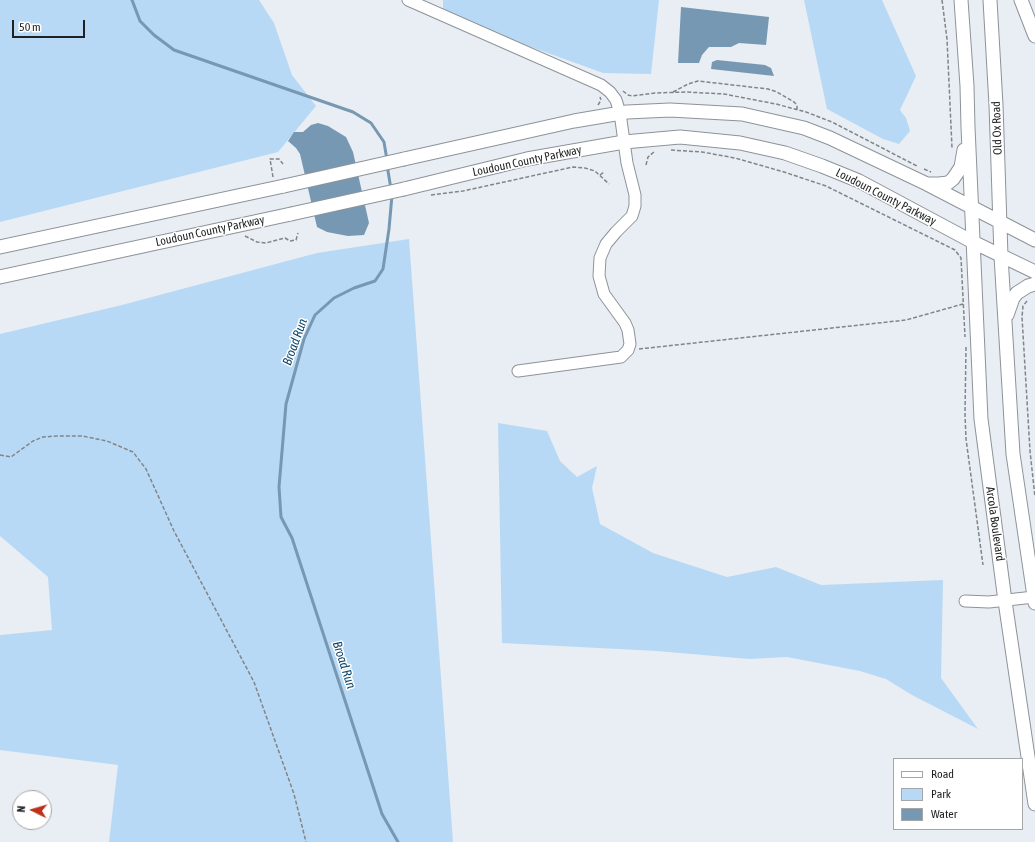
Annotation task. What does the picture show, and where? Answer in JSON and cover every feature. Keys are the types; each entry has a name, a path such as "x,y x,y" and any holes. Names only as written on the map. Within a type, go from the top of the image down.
{"main road":[{"path":"961,0 974,242"},
{"name":"Old Ox Road","path":"990,0 1001,223 1001,256"},
{"path":"1021,0 1035,36"},
{"path":"0,247 284,186 574,121 620,114 655,110 692,110 742,114 784,122 830,138 929,178 939,184 948,183 957,174 961,167 968,127"},
{"name":"Loudoun County Parkway","path":"0,277 404,189 527,159 624,142 680,137 740,143 785,153 822,166 859,181 1001,256 1035,272"},
{"path":"929,178 972,207 1035,240"},
{"name":"Arcola Boulevard","path":"974,242 981,419 1035,804"},
{"path":"1001,256 1013,454 1035,600"},
{"path":"1005,333 1007,316 1013,298 1022,289 1035,284"}],"lane":[{"path":"408,0 552,62 601,85 610,92 616,100 620,114 627,165 635,195 636,206 632,216 606,244 600,258 599,276 604,294 625,323 628,330 630,344 628,350 621,357 518,371"},
{"path":"965,601 981,602 1035,600"}],"path":[{"path":"942,0 947,39 952,152"},
{"path":"672,92 698,81 768,89 777,92 794,102 797,109"},
{"path":"646,165 648,157 657,150"},
{"path":"668,150 702,152 735,158 826,186 951,247 959,253 961,258 965,339"},
{"path":"273,178 270,159 279,159 283,164"},
{"path":"429,195 463,191 573,167 590,169 600,175 609,184"},
{"path":"919,167 929,178"},
{"path":"600,175 604,172"},
{"path":"242,233 257,242 266,243 285,238 290,241 296,240 298,233"},
{"path":"1029,298 1023,306 1022,317 1029,436 1035,497"},
{"path":"628,350 906,320 963,304"},
{"path":"966,346 966,439 983,565"},
{"path":"0,455 11,458 33,441 43,437 56,436 82,436 107,441 133,452 146,469 174,531 254,682 294,794 306,842"}],"green space":[{"path":"0,0 259,0 274,23 292,75 316,106 278,152 0,222"},
{"path":"443,0 659,0 651,74 603,73 443,15"},
{"path":"804,0 882,0 916,76 900,110 906,118 910,131 899,144 883,139 827,109"},
{"path":"409,239 453,842 109,842 118,765 0,750 0,635 52,630 48,577 0,536 0,334 122,305 317,253"},
{"path":"498,423 547,431 560,461 577,477 597,466 592,488 600,524 653,553 727,577 776,567 821,585 943,580 941,678 978,729 912,695 886,679 860,671 787,657 749,659 657,651 502,643"}],"water":[{"path":"681,7 769,17 766,45 739,43 731,47 709,47 702,55 699,63 678,63"},
{"path":"717,60 765,65 771,68 774,76 711,69 712,62"},
{"path":"318,123 328,126 346,137 353,152 369,223 364,235 348,236 327,232 317,227 300,154 288,141 294,132 303,132 311,125"}],"waterway":[{"name":"Broad Run","path":"132,0 140,21 154,35 174,50 353,112 371,123 384,142 387,160"},
{"name":"Broad Run","path":"387,165 391,189"},
{"name":"Broad Run","path":"392,195 383,269 375,281 354,288 334,298 315,315 304,339 286,404 279,487 281,517 292,538 382,814 398,842"}]}
